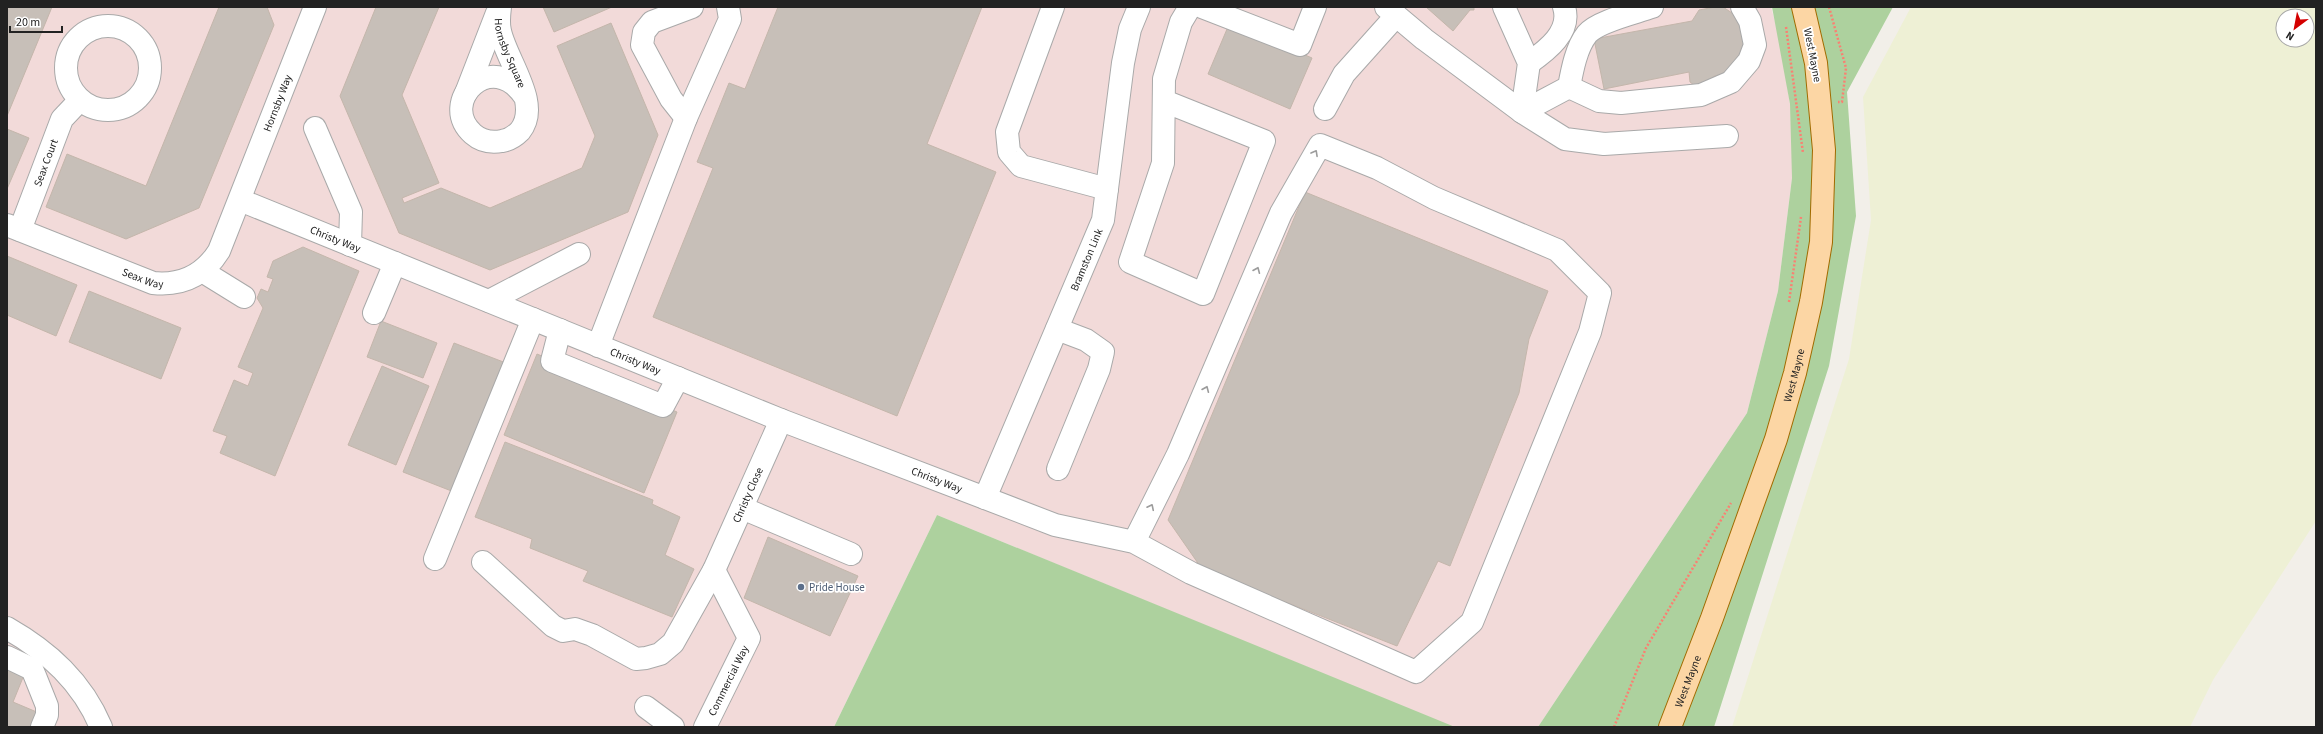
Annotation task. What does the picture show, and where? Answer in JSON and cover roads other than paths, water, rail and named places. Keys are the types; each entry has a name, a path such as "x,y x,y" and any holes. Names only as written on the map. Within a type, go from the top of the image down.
{"main road":[{"name":"West Mayne","path":"1670,727 1747,522 1776,439 1795,373 1811,302 1821,242 1824,150 1821,102 1816,63 1803,7"}],"street":[{"name":"Hornsby Way","path":"240,200 316,7"},
{"name":"Hornsby Square","path":"499,7 500,31 526,97 527,115 520,130 512,138 494,142 476,136 465,123 462,109 466,94 499,7"},
{"path":"686,118 671,100 642,44 644,32 652,22 692,7"},
{"path":"598,346 686,118 730,19 728,7"},
{"path":"1053,7 1007,132 1009,152 1021,166 1107,189"},
{"name":"Bramston Link","path":"985,498 1103,220 1123,63 1130,29 1139,7"},
{"path":"1164,101 1264,141 1203,294 1130,262 1163,163 1164,79 1181,22 1190,7"},
{"path":"1202,7 1300,45 1315,7"},
{"path":"1504,7 1529,63 1522,112"},
{"path":"1529,63 1548,49 1561,33 1566,20 1566,7"},
{"path":"1522,112 1569,87 1574,65 1586,34 1597,26 1652,7"},
{"path":"1569,87 1599,101 1621,103 1701,95 1731,82 1749,61 1755,45 1750,21 1742,7"},
{"path":"1325,109 1344,74 1391,11 1424,39 1522,112 1565,139 1604,144 1727,136"},
{"name":"Hornsby Square","path":"466,94 477,82 499,76 515,84 526,97"},
{"name":"Seax Court","path":"13,228 62,119 80,100"},
{"path":"315,128 352,212 350,245"},
{"name":"Christy Way","path":"240,200 781,420 1055,525 1134,542 1191,573 1416,672 1472,622 1590,332 1600,293 1557,250 1434,198 1377,168 1320,145 1281,212 1178,454 1134,542"},
{"name":"Seax Way","path":"13,228 153,283 179,282 202,271 219,251 240,200"},
{"path":"489,301 519,283 579,254"},
{"path":"374,313 395,263"},
{"path":"202,271 244,297"},
{"path":"435,559 533,319"},
{"path":"1056,329 1086,340 1103,352 1099,368 1058,470"},
{"path":"560,330 552,361 640,397 663,406 678,378"},
{"name":"Christy Close","path":"483,562 553,626 563,630 575,629 592,635 636,659 660,654 673,643 714,570 781,420"},
{"path":"742,508 851,554"},
{"name":"Commercial Way","path":"705,727 749,638 714,570"},
{"path":"7,628 44,652 67,672 84,694 101,727"},
{"path":"7,657 32,669 48,706 47,715 42,727"},
{"path":"646,707 673,727"}],"place":[{"name":"Pride House","path":"801,587"}]}
